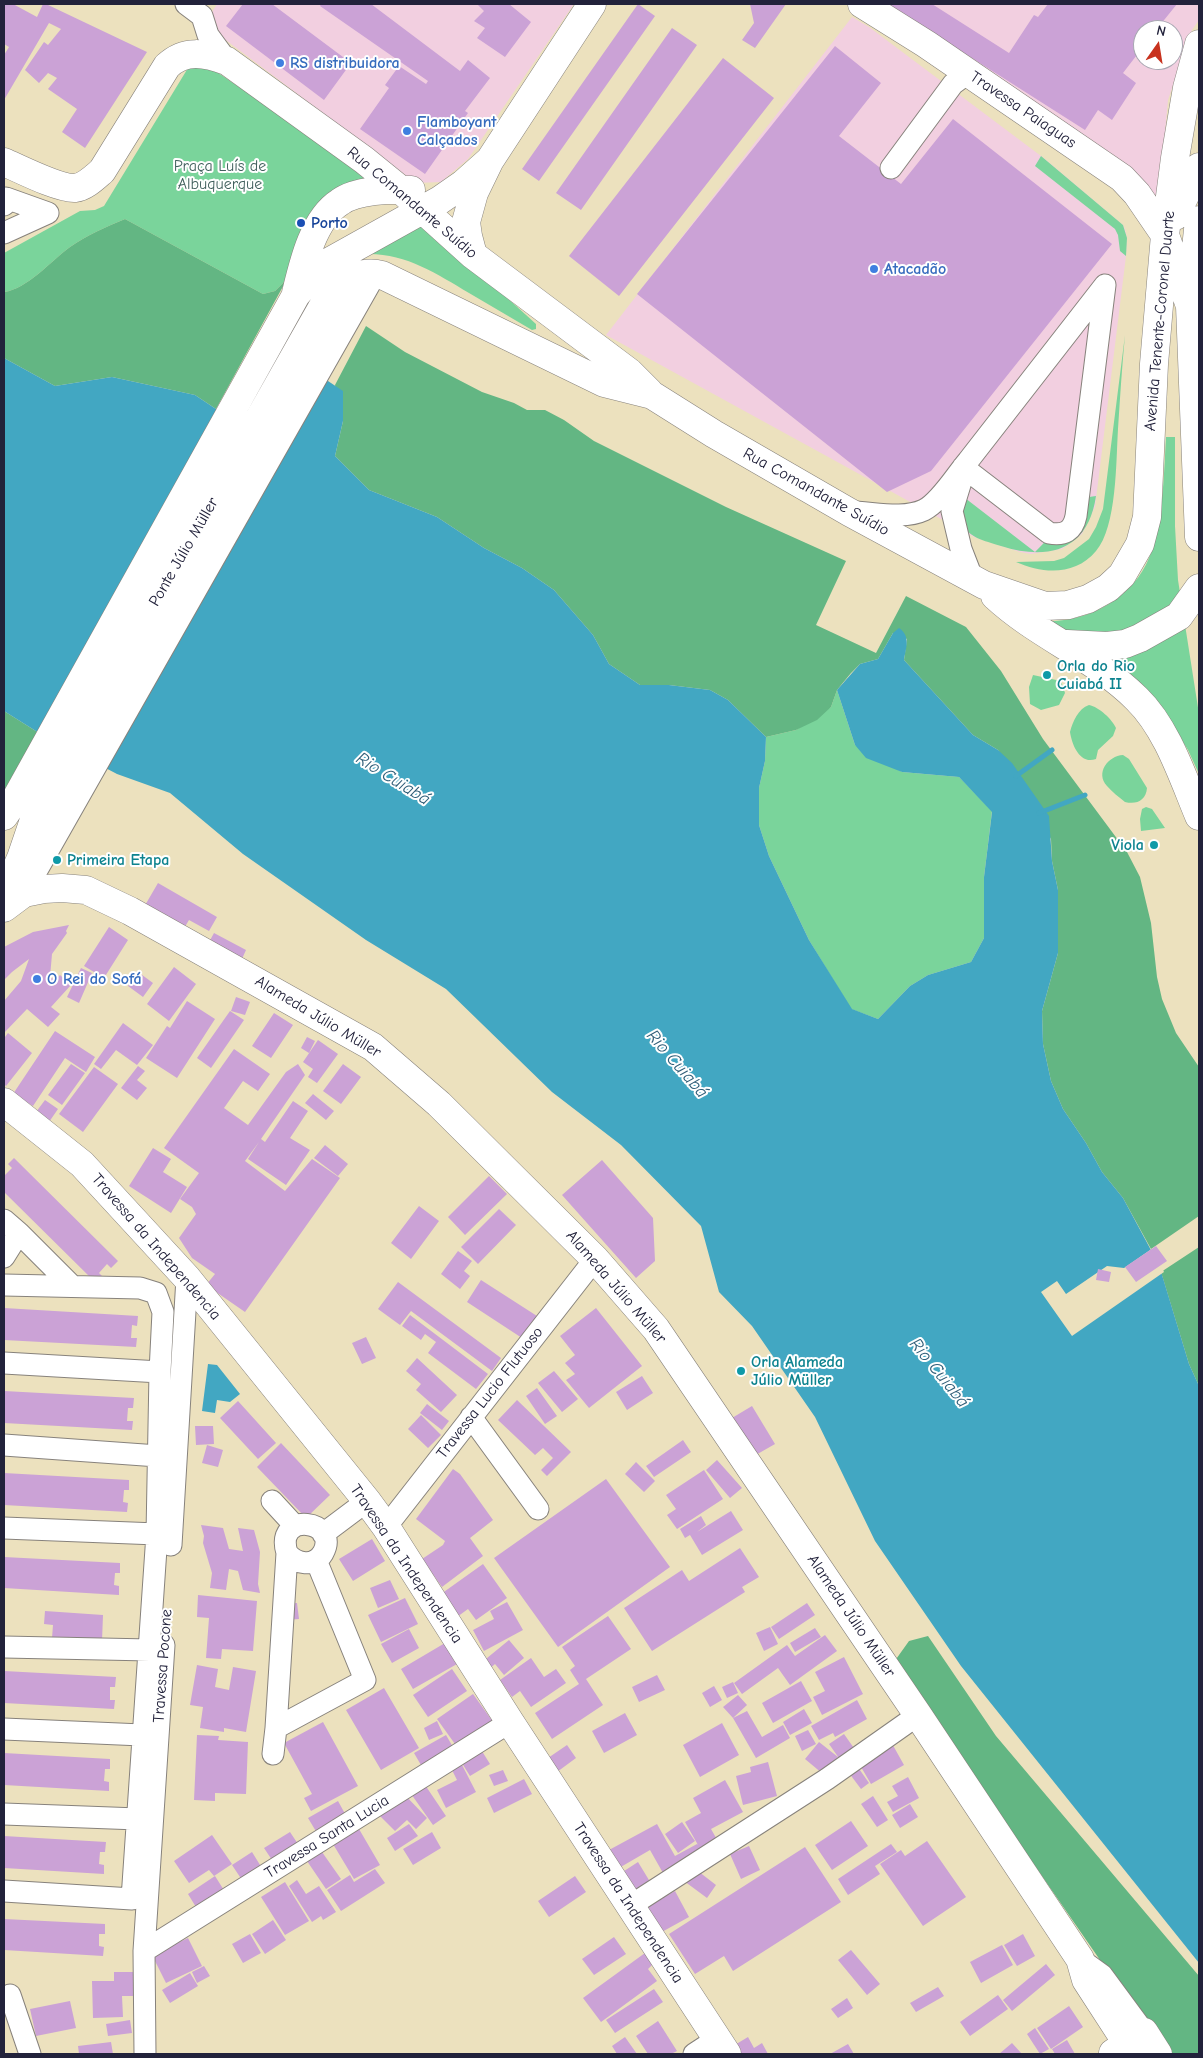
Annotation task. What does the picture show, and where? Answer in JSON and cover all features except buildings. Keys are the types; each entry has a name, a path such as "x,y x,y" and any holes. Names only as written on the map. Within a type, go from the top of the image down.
{"main road":[{"path":"473,255 466,222 474,193 490,160 592,4"},
{"name":"Travessa Paiaguas","path":"862,4 926,44 1058,132 1122,178 1137,194 1165,235"},
{"name":"Avenida Tenente-Coronel Duarte","path":"978,582 1045,606 1068,605 1088,599 1108,588 1132,562 1140,544 1147,516 1154,364 1165,235 1175,158 1187,88 1199,44"},
{"path":"4,162 57,184 76,188 89,182 102,172 167,66 182,55 215,57 227,61"},
{"name":"Rua Comandante Suídio","path":"227,61 388,185 423,209 473,255 628,372 652,395 714,434 849,512 978,582"},
{"path":"296,295 327,262 440,200 463,184 490,160"},
{"path":"1190,306 1165,235 1199,167"},
{"path":"296,295 307,250 314,234 338,203 346,198 388,185 432,190 463,184"},
{"path":"360,243 388,185"},
{"name":"Avenida Tenente-Coronel Duarte","path":"1199,220 1190,306 1199,537"},
{"name":"Rua Comandante Suídio","path":"352,290 414,289 604,383 652,395"},
{"name":"Ponte Júlio Müller","path":"34,814 352,290"},
{"name":"Ponte Júlio Müller","path":"34,814 296,295"},
{"path":"978,582 1012,612 1100,668 1138,699 1158,724 1176,738 1199,784"},
{"path":"1062,643 1107,646 1125,644 1140,638 1179,616 1199,588"},
{"path":"1158,724 1199,816"},
{"path":"10,899 34,814"},
{"name":"Alameda Júlio Müller","path":"10,899 44,888 86,890 130,911 373,1047 438,1104 595,1259 656,1328 918,1715 1080,1959 1086,1980 1135,2048"},
{"name":"Travessa da Independencia","path":"4,1102 82,1164 187,1278 367,1501 386,1527 510,1722 722,2047"}],"street":[{"name":"Rua Comandante Suídio","path":"199,8 212,43 227,61"},
{"path":"891,168 953,84 968,72"},
{"path":"4,205 6,198 48,213 4,233"},
{"path":"849,512 903,514 923,510 932,504 966,465 1078,309 1105,285 1076,516 1072,528 1061,534 1049,533 966,465"},
{"path":"966,465 952,511 961,549 978,582"},
{"path":"10,899 34,814"},
{"path":"4,1257 11,1226"},
{"path":"11,1226 72,1286"},
{"name":"Travessa Lucio Flutuoso","path":"386,1527 595,1259"},
{"name":"Travessa Pocone","path":"145,2054 144,1951 187,1278"},
{"path":"4,1285 140,1288 156,1293 163,1312 157,1534 132,1899 4,1891"},
{"path":"4,1363 160,1372"},
{"path":"471,1417 538,1509"},
{"path":"4,1445 158,1456"},
{"path":"272,1501 295,1526"},
{"path":"323,1534 367,1501"},
{"path":"273,1754 287,1552 285,1541 287,1535 295,1526 301,1524 314,1525 323,1534 325,1546 316,1560 303,1563 291,1558 287,1552"},
{"path":"4,1528 157,1534"},
{"path":"276,1728 365,1680 316,1560"},
{"path":"4,1647 150,1650"},
{"path":"630,1906 827,1779 918,1715"},
{"name":"Travessa Santa Lucia","path":"144,1951 510,1722"},
{"path":"4,1729 142,1735"},
{"path":"4,1814 138,1818"},
{"path":"10,1995 30,2054"},
{"path":"694,2054 722,2047"}],"shaded area":[{"path":"217,4 574,4 468,159 441,182 416,183 215,32 212,12"},
{"path":"866,4 1199,4 1199,20 1192,30 1183,56 1183,20 1133,20 1133,70 1178,70 1168,100 1159,198"},
{"name":"Atacadão","path":"852,17 869,27 1045,159 1123,225 1125,229 1127,238 1126,256 1095,507 1082,534 1062,549 1031,554 974,537 606,335"}],"green space":[{"name":"Praça Luís de Albuquerque","path":"208,66 362,174 367,181 287,279 275,291 263,294 125,219 76,243 30,280 13,290 4,292 4,253 80,211 95,210 104,206 188,68"},
{"path":"1041,156 1123,225 1127,238 1126,256 1120,251 1118,235 1115,229 1035,166"},
{"path":"419,218 536,324 536,329 532,330 421,266 396,257 369,254"},
{"path":"125,219 263,294 275,291 287,279 216,409 195,395 112,377 55,386 4,358 4,292 13,290 30,280 76,243"},
{"path":"366,326 405,352 482,392 514,403 527,410 545,410 564,420 594,441 726,507 846,561 816,625 876,653 906,596 966,627 1001,671 1043,739 1127,852 1140,877 1151,923 1157,977 1162,999 1176,1033 1199,1067 1199,1216 1151,1249 1123,1198 1102,1172 1086,1143 1063,1109 1051,1081 1043,1044 1042,1011 1058,953 1058,890 1052,861 1051,839 998,750 973,735 904,660 907,639 893,633 878,659 860,664 851,673 837,690 831,707 817,720 796,730 766,737 728,700 710,690 669,685 640,685 609,664 593,635 554,590 522,568 484,548 437,517 369,490 335,456 343,421 335,385"},
{"path":"1125,335 1116,475 1112,510 1103,540 1088,559 1069,569 1037,569 1016,562 1054,561 1064,558 1089,539 1096,527 1103,509"},
{"path":"1166,437 1175,437 1175,526 1178,580 1199,714 1199,774 1188,750 1172,725 1028,621 1070,619 1098,610 1123,594 1142,571 1154,545 1160,515"},
{"path":"1096,496 1092,515 1075,540 1063,547 1050,551 1035,552 1089,497"},
{"path":"965,498 1035,552 1018,550 988,542 968,532 959,522"},
{"path":"1033,675 1061,681 1065,693 1059,705 1041,710 1030,704 1029,687"},
{"path":"837,690 855,745 902,772 959,777 992,811 984,877 984,938 971,962 928,975 910,986 878,1019 851,1009 809,940 769,856 759,825 759,788 765,761 766,737 796,730 831,707"},
{"path":"1089,705 1105,714 1116,728 1113,736 1098,750 1096,759 1090,760 1081,757 1078,753 1070,732 1076,716"},
{"path":"4,711 39,733 4,794"},
{"path":"1123,755 1129,759 1147,788 1145,796 1137,802 1125,802 1107,786 1102,776 1105,766 1112,758"},
{"path":"1146,807 1152,809 1165,828 1141,831 1140,819 1142,809"},
{"path":"1199,1247 1199,1386 1189,1364 1161,1272"},
{"path":"928,1636 996,1736 1199,1976 1199,2054 1165,2054 894,1662 909,1641"}],"water":[{"name":"Rio Cuiabá","path":"4,358 55,386 112,377 195,395 216,409 322,377 343,391 343,421 335,456 369,490 437,517 484,548 522,568 554,590 593,635 609,664 640,685 669,685 710,690 728,700 766,737 765,761 759,788 759,825 769,856 809,940 852,1009 878,1019 910,986 928,975 971,962 984,938 984,877 992,812 959,777 902,772 866,758 855,745 837,690 860,664 878,659 893,633 899,628 903,631 906,638 904,660 973,735 998,750 1012,763 1049,816 1052,861 1058,890 1058,953 1042,1011 1043,1044 1051,1081 1063,1109 1086,1143 1102,1172 1123,1198 1159,1265 1189,1364 1199,1386 1199,1963 961,1666 875,1541 815,1417 752,1326 719,1292 701,1226 621,1145 552,1092 446,989 366,940 243,854 170,793 117,774 39,733 4,711"},
{"path":"208,1364 217,1365 240,1394 230,1402 217,1400 215,1413 202,1411"}],"pier":[{"path":"1153,1248 1164,1272 1072,1336 1041,1292 1057,1281 1066,1294 1107,1266 1124,1268"}],"waterway":[{"path":"1016,776 1052,750"},
{"path":"1039,813 1085,795"}],"place":[{"name":"RS distribuidora","path":"280,63"},
{"name":"Flamboyant Calçados","path":"407,131"},
{"name":"Porto","path":"301,223"},
{"name":"Atacadão","path":"874,269"},
{"name":"Orla do Rio Cuiabá II","path":"1047,675"},
{"name":"Viola","path":"1154,845"},
{"name":"Primeira Etapa","path":"57,860"},
{"name":"O Rei do Sofá","path":"37,979"},
{"name":"Orla Alameda Júlio Müller","path":"741,1371"}]}
